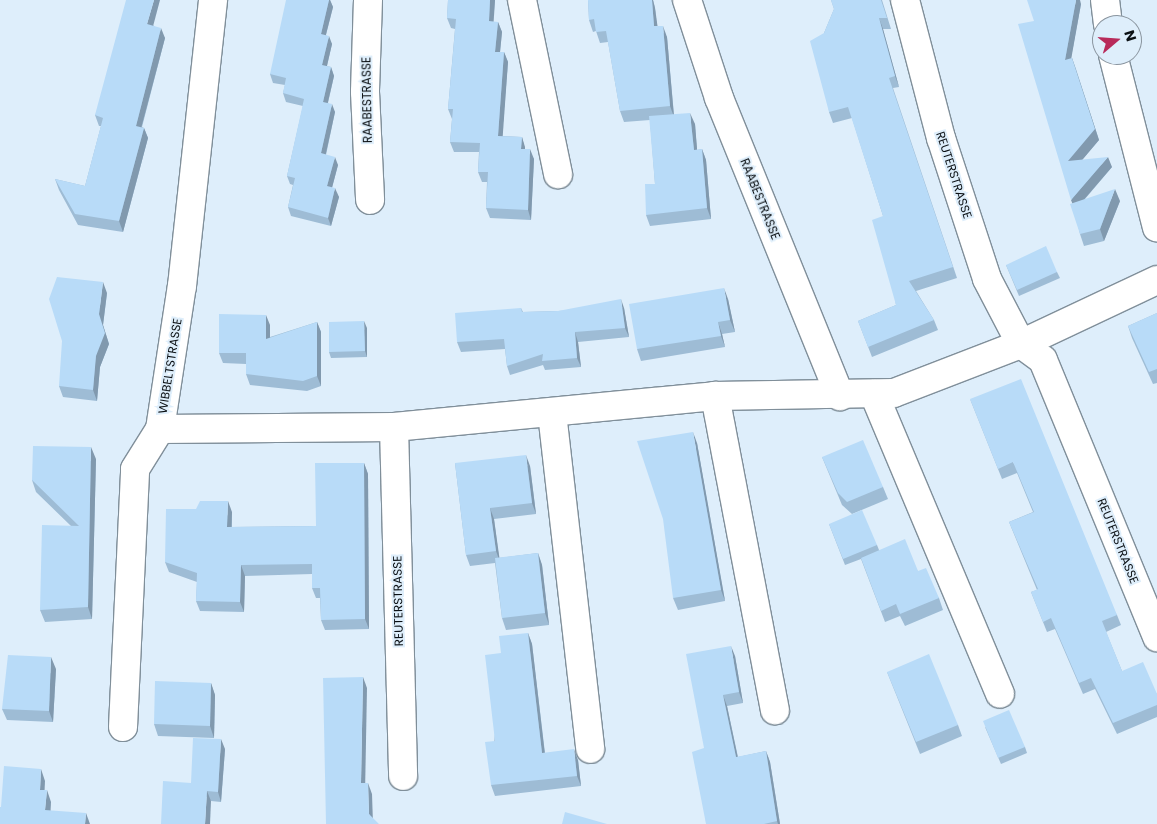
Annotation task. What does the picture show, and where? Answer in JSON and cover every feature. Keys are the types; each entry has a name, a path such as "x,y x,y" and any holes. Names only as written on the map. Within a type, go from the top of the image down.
{"street":[{"name":"WIBBELTSTRASSE","path":"123,727 135,469 160,428 182,286 213,0"},
{"name":"RAABESTRASSE","path":"368,0 365,92 370,200"},
{"path":"522,0 558,174"},
{"name":"RAABESTRASSE","path":"688,0 719,98 840,396"},
{"name":"REUTERSTRASSE","path":"905,0 941,138 987,279 1021,344 1043,360 1157,637"},
{"path":"1105,0 1107,15"},
{"path":"1116,65 1157,227"},
{"path":"160,428 394,427 715,396 840,396 894,393 1021,344 1157,280"},
{"path":"874,394 1000,694"},
{"path":"715,396 775,710"},
{"path":"552,413 590,749"},
{"name":"REUTERSTRASSE","path":"394,427 403,776"}],"building":[{"path":"126,0 154,0 147,24 161,28 136,126 144,128 119,221 75,214 55,179 85,186 103,118 95,115"},
{"path":"286,0 329,0 321,34 329,36 322,65 331,67 323,102 332,104 321,153 335,157 327,186 335,188 328,218 288,207 295,178 287,176 304,99 283,93 286,78 270,74"},
{"path":"448,0 490,0 489,21 498,22 495,52 504,52 498,136 522,137 521,149 530,149 528,210 486,208 488,172 478,172 480,143 450,142 453,109 448,109 456,19 447,18"},
{"path":"588,0 652,0 654,26 663,26 670,106 620,111 606,31 596,32 594,19 589,20"},
{"path":"831,0 881,0 887,18 879,18 895,76 889,78 953,267 909,281 934,320 868,347 858,321 896,305 872,220 883,216 848,107 829,112 810,41 824,33 834,9"},
{"path":"1027,0 1076,0 1065,60 1072,58 1095,129 1068,161 1108,157 1071,200 1018,24 1034,21"},
{"path":"690,113 694,150 702,149 707,208 646,215 645,184 655,184 649,116"},
{"path":"1115,189 1100,229 1080,234 1070,204"},
{"path":"1046,246 1057,272 1017,290 1006,265"},
{"path":"57,277 103,282 99,314 105,333 96,356 93,390 59,386 62,341 49,299"},
{"path":"724,288 730,320 718,322 721,336 637,349 629,304"},
{"path":"621,299 625,328 575,332 577,358 542,361 543,354 507,366 504,339 457,342 455,313 521,308 522,312 558,311"},
{"path":"1157,313 1157,369 1149,372 1128,326"},
{"path":"219,314 266,315 266,339 317,322 317,376 303,381 246,374 246,353 219,353"},
{"path":"364,321 365,351 329,352 329,322"},
{"path":"1021,379 1117,615 1102,621 1122,671 1143,662 1157,694 1157,705 1113,723 1091,678 1079,683 1051,618 1043,622 1031,592 1038,589 1009,522 1034,512 1013,462 998,469 970,399"},
{"path":"693,432 721,590 673,598 663,519 637,441"},
{"path":"863,440 883,487 847,502 838,493 822,457"},
{"path":"33,446 91,447 88,607 40,610 42,525 79,526 32,480"},
{"path":"526,455 532,503 490,508 496,551 466,555 455,463"},
{"path":"315,463 364,463 365,619 321,620 320,588 312,588 312,564 241,565 240,602 196,601 197,573 165,562 166,509 196,509 200,501 228,501 227,527 316,526"},
{"path":"862,510 877,545 843,559 829,524"},
{"path":"905,539 918,571 926,568 939,598 900,614 896,604 881,611 861,558"},
{"path":"538,553 545,613 502,618 495,558"},
{"path":"528,633 542,753 574,749 577,776 491,785 485,742 495,741 485,655 501,653 499,636"},
{"path":"731,646 739,692 723,695 736,757 766,751 777,821 764,824 706,824 692,752 704,748 686,654"},
{"path":"929,654 958,725 916,742 887,672"},
{"path":"8,655 51,657 49,711 2,709"},
{"path":"363,677 361,783 368,783 369,814 379,824 326,824 323,678"},
{"path":"155,681 211,683 210,726 154,724"},
{"path":"1009,710 1025,747 998,758 983,721"},
{"path":"193,738 221,739 218,792 207,791 205,824 161,824 163,781 191,783"},
{"path":"4,766 41,769 40,790 47,790 45,810 86,813 85,824 0,824"},
{"path":"565,812 607,824 562,824"}]}
